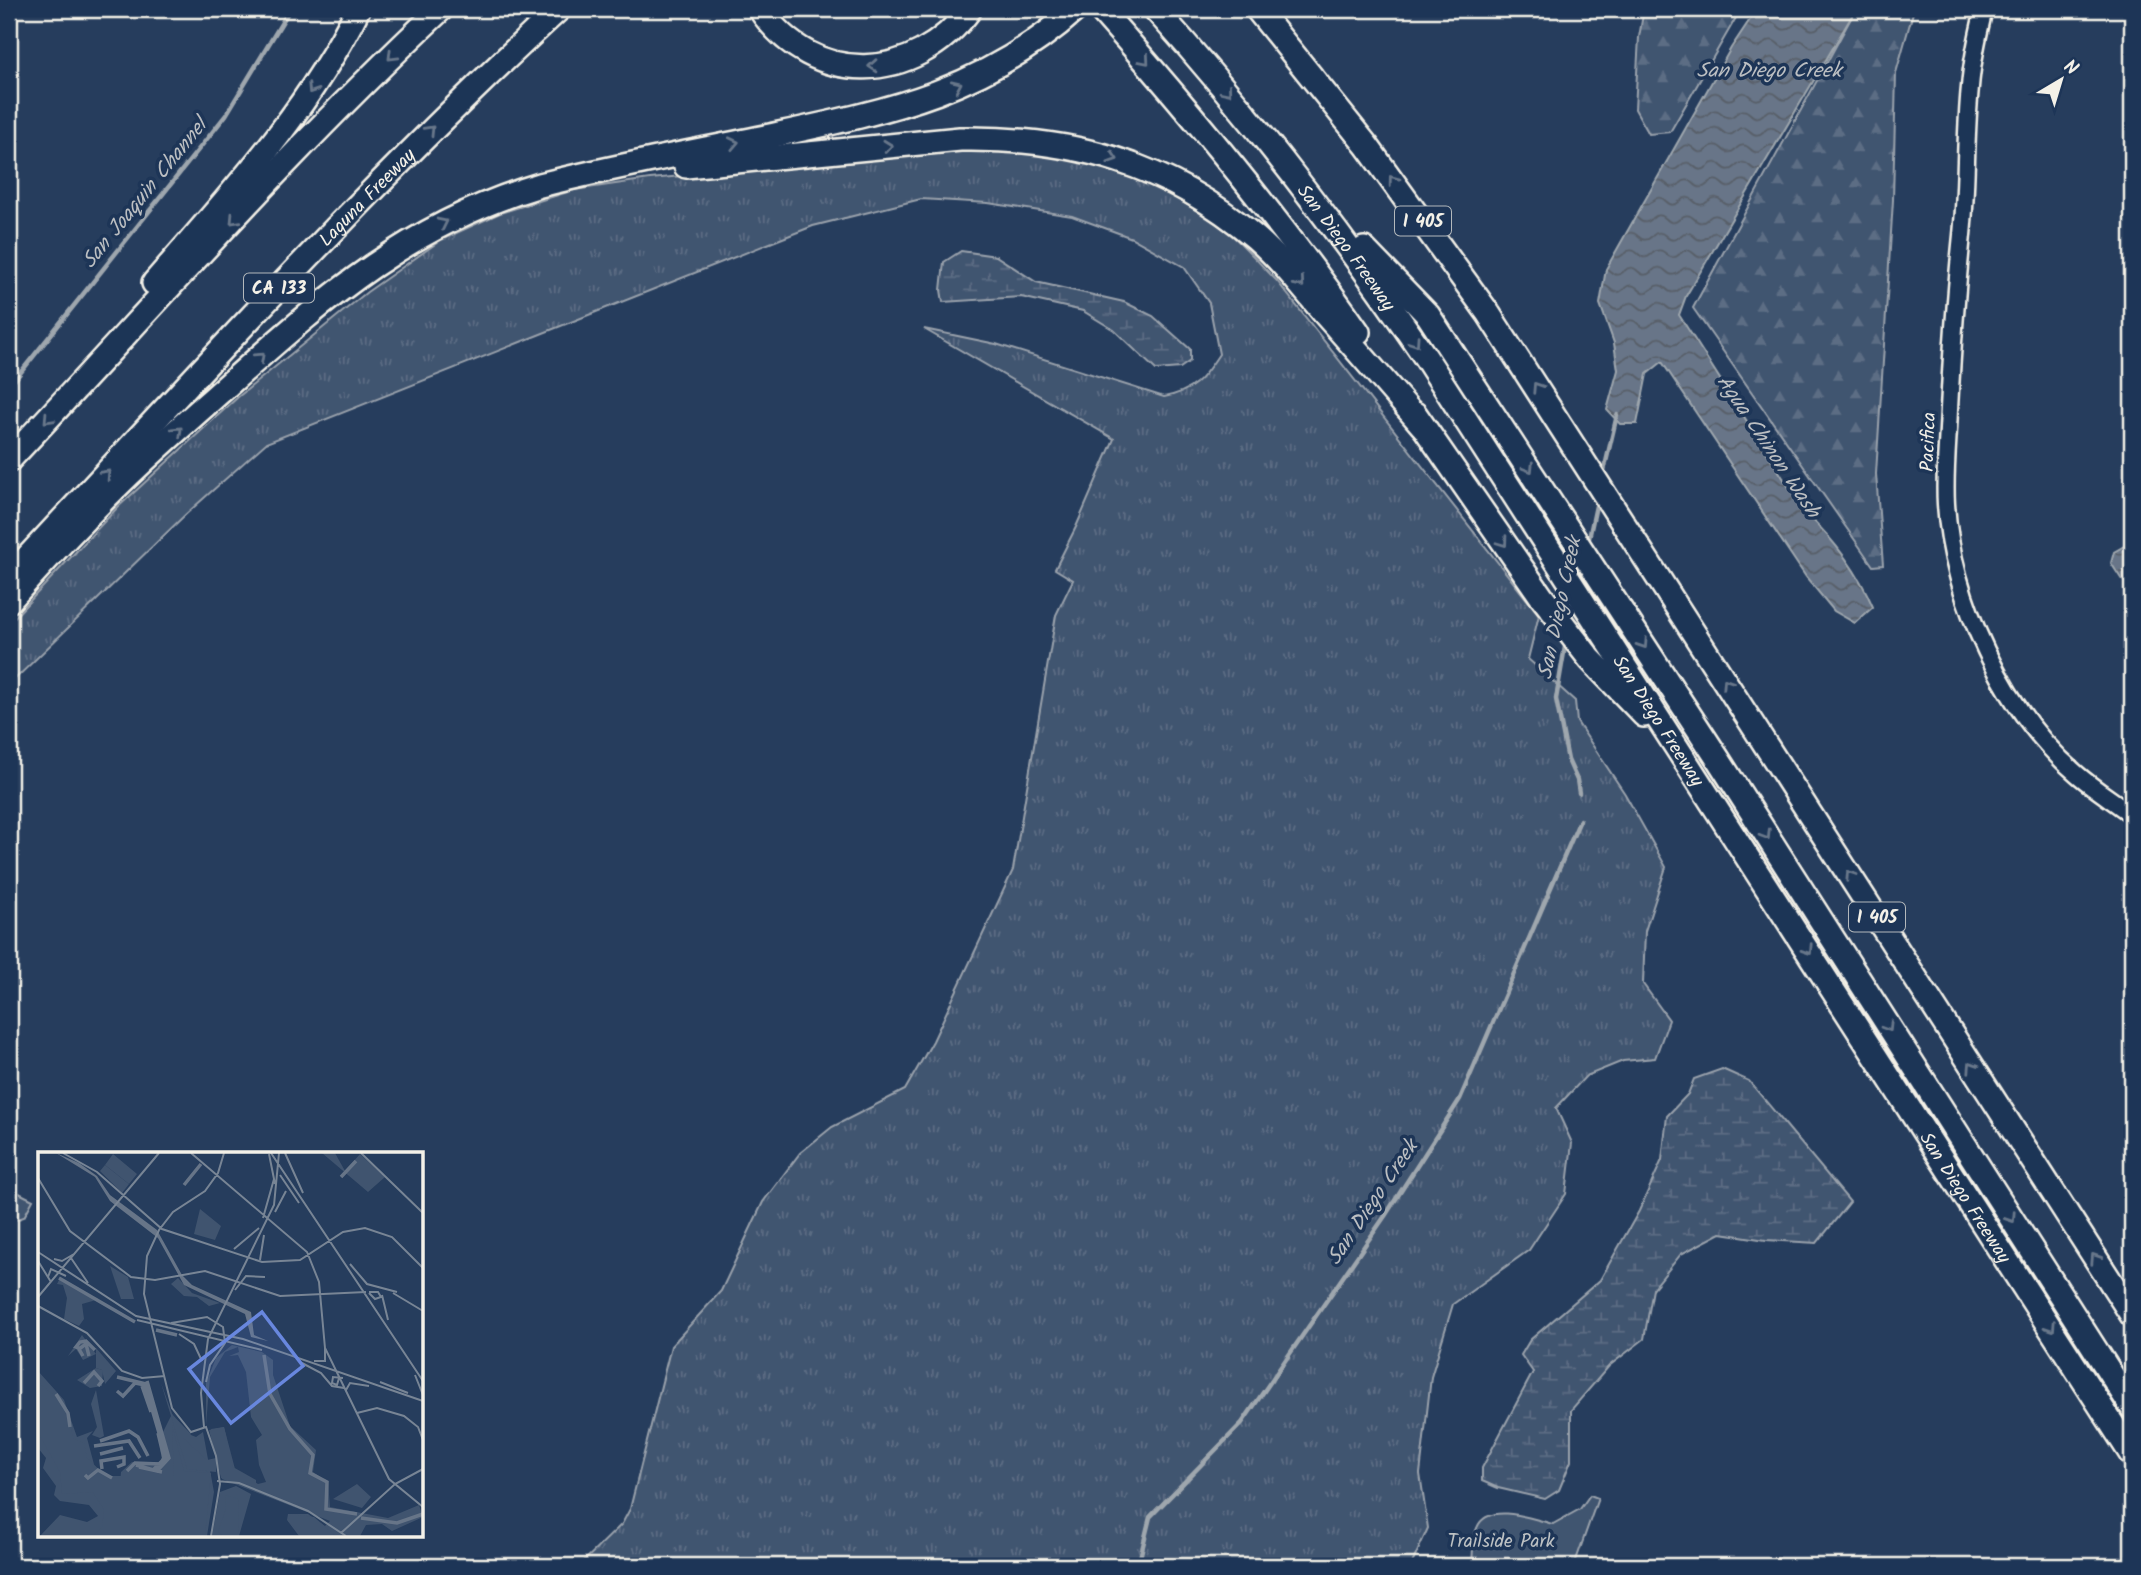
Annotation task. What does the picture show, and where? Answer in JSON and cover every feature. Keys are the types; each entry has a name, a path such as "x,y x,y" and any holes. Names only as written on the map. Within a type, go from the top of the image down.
{"highway":[{"path":"87,377 136,305 287,126 330,62 358,9"},
{"path":"9,460 279,172 441,9"},
{"name":"Laguna Freeway","path":"9,577 414,147 559,9"},
{"path":"760,9 782,35 808,53 841,64 873,66 908,60 924,52 950,33 970,9"},
{"path":"1100,9 1258,196 1341,308 1541,596 1590,659 1678,749"},
{"name":"San Diego Freeway","path":"1156,9 1241,107 1304,187 1419,347 2132,1455"},
{"name":"I 405","path":"1257,9 1425,223 1488,313 2132,1315"},
{"path":"9,601 86,517 285,335 354,279 395,250 448,220 509,194 571,177 821,125 921,100 980,74 1017,53 1070,14"},
{"path":"571,177 960,138 1036,141 1111,157 1174,183 1202,199 1255,238 1303,285 1422,425"},
{"path":"1304,187 1429,314 2132,1407"}],"street":[{"name":"Pacifica","path":"1984,9 1970,86 1965,199 1955,313 1946,466 1946,504 1951,541 1965,597 1986,654 2015,701 2034,727 2077,774 2132,815"}],"green space":[{"path":"1644,9 1741,9 1670,132 1649,134 1635,109 1639,37"},
{"path":"1856,9 1914,9 1896,73 1893,200 1876,474 1883,565 1873,566 1693,308"},
{"path":"976,149 1062,157 1088,162 1139,179 1191,207 1226,230 1277,281 1539,615 1528,659 1575,701 1577,722 1625,794 1666,867 1645,931 1643,984 1669,1020 1655,1058 1623,1061 1586,1076 1556,1108 1572,1143 1566,1194 1529,1250 1453,1304 1431,1377 1420,1474 1428,1528 1411,1566 579,1566 622,1524 630,1509 671,1346 721,1291 763,1202 800,1153 832,1127 905,1090 933,1041 1013,870 1056,615 1073,580 1055,569 1114,439 924,329 996,344 1164,397 1191,387 1219,354 1209,303 1184,267 1132,238 1072,216 988,203 921,199 813,226 266,443 185,515 9,685 9,623 117,508 238,397 367,292 441,240 500,213 574,190 650,179"},
{"path":"961,251 996,256 1036,282 1124,302 1153,316 1190,349 1190,361 1180,368 1156,370 1114,330 1083,311 1021,297 943,302 941,290 944,262"},
{"path":"1722,1069 1749,1081 1850,1202 1817,1243 1766,1240 1721,1233 1681,1254 1653,1289 1644,1339 1609,1366 1571,1410 1571,1461 1559,1490 1545,1499 1498,1488 1482,1481 1482,1468 1533,1372 1521,1355 1530,1340 1600,1280 1639,1211 1662,1160 1667,1116 1688,1094 1694,1079"},
{"path":"9,1188 33,1200 24,1217 9,1222"},
{"name":"Trailside Park","path":"1590,1495 1598,1498 1574,1566 1472,1566 1477,1528 1482,1520 1490,1515 1512,1514 1553,1524 1580,1509"}],"water":[{"name":"San Diego Creek","path":"1757,9 1856,9 1686,296 1679,315 1805,512 1835,544 1860,581 1873,607 1855,623 1834,611 1806,577 1662,362 1647,374 1637,424 1620,424 1607,410 1618,370 1614,343 1600,304 1606,269 1731,48"},
{"path":"2126,545 2132,547 2132,584 2122,580 2111,563 2114,552"}],"waterway":[{"name":"San Joaquin Channel","path":"9,387 226,115 290,9"},
{"name":"San Diego Creek","path":"1603,475 1617,415"},
{"name":"San Diego Creek","path":"1588,543 1597,501"},
{"name":"San Diego Creek","path":"1570,622 1574,603"},
{"name":"San Diego Creek","path":"1566,641 1556,699 1568,760 1577,780 1579,793"},
{"name":"San Diego Creek","path":"1138,1566 1150,1517 1242,1423 1385,1216 1460,1099 1580,820"}],"water label":[{"name":"Agua Chinon Wash","path":"1769,446"}]}
